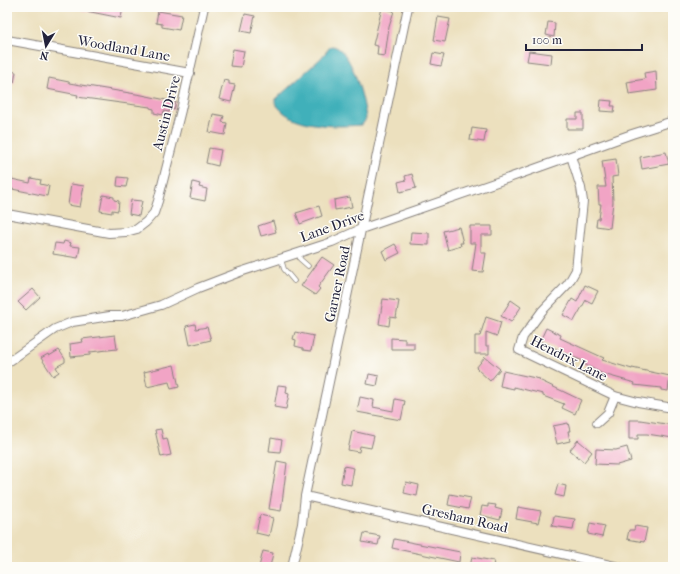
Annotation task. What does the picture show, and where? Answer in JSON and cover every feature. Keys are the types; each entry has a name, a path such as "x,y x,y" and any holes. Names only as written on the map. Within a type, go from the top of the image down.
{"street":[{"name":"Austin Drive","path":"7,214 109,233 137,229 146,222 154,213 158,201 190,73 204,7"},
{"name":"Garner Road","path":"292,567 302,524 305,496 408,7"},
{"name":"Woodland Lane","path":"7,40 190,73"},
{"name":"Lane Drive","path":"7,363 55,329 72,322 110,316 122,316 139,312 173,300 198,288 240,272 332,242 362,229 636,132 673,121"},
{"name":"Hendrix Lane","path":"571,156 581,188 583,201 576,270 568,284 542,311 522,337 519,350 615,396 638,402 673,408"},
{"path":"597,423 608,413 615,396"},
{"name":"Gresham Road","path":"305,496 597,564 619,567"}],"lane":[{"path":"298,253 300,259 308,266"},
{"path":"281,258 284,270 294,281"}],"water":[{"path":"331,46 338,48 345,55 356,76 366,119 362,125 340,126 314,124 302,121 281,111 275,102 276,99 321,58"}],"building":[{"path":"81,7 123,7 121,18 81,10"},
{"path":"382,8 394,11 389,27 385,56 377,55 378,46 373,45"},
{"path":"158,11 182,15 179,30 162,27 162,24 156,23"},
{"path":"245,14 255,16 251,33 241,31"},
{"path":"438,17 450,19 445,42 434,40"},
{"path":"548,22 555,23 554,37 546,35"},
{"path":"233,49 244,51 241,67 230,66"},
{"path":"529,51 552,54 551,64 527,61"},
{"path":"433,53 444,55 441,66 431,64"},
{"path":"7,71 16,72 14,83 7,82"},
{"path":"656,71 657,90 629,94 627,82 645,79 644,73"},
{"path":"49,78 176,102 174,110 170,109 169,112 164,111 163,115 154,113 154,109 150,107 77,97 78,95 47,89"},
{"path":"224,80 229,81 229,84 235,85 231,102 219,99"},
{"path":"601,100 612,101 611,106 615,106 614,112 600,111"},
{"path":"577,113 583,113 583,129 567,129 567,119 577,119"},
{"path":"213,114 224,116 222,122 227,123 225,135 209,132"},
{"path":"472,128 486,130 484,142 470,140"},
{"path":"209,148 221,150 218,166 206,163"},
{"path":"666,152 669,164 642,169 640,157"},
{"path":"616,159 618,176 612,177 613,202 610,228 596,226 597,219 599,219 601,204 599,204 598,187 606,187 602,161"},
{"path":"412,174 416,188 400,192 398,182 406,180 405,176"},
{"path":"118,177 128,178 126,187 117,186"},
{"path":"7,178 30,183 31,178 41,180 40,184 49,186 47,196 7,188"},
{"path":"193,182 200,184 199,187 207,189 205,201 190,198"},
{"path":"71,184 84,186 80,207 68,205"},
{"path":"103,195 114,197 114,200 119,201 118,211 112,210 112,213 100,211"},
{"path":"350,197 352,207 335,210 334,200"},
{"path":"131,200 142,201 139,216 129,214"},
{"path":"319,206 322,216 300,224 296,213"},
{"path":"273,221 276,232 261,236 258,226"},
{"path":"470,226 492,226 492,235 481,235 481,253 486,253 483,272 472,271 476,243 470,243"},
{"path":"459,227 463,243 460,243 461,246 448,250 443,231"},
{"path":"411,232 429,233 429,245 410,244"},
{"path":"64,241 71,243 70,246 80,247 78,258 53,254 55,243 63,244"},
{"path":"395,244 400,253 386,260 382,251"},
{"path":"322,257 334,265 318,287 320,289 315,295 301,286"},
{"path":"585,285 598,291 592,303 586,300 574,321 563,315 572,299 577,302"},
{"path":"33,289 40,297 26,310 18,302"},
{"path":"383,299 399,301 396,318 390,317 389,326 379,324"},
{"path":"511,300 521,307 511,322 501,316"},
{"path":"486,317 501,322 497,336 486,332 486,346 489,346 489,354 475,354 475,336 480,336"},
{"path":"195,324 196,329 207,327 211,340 190,345 186,326"},
{"path":"546,328 561,335 560,338 604,358 602,360 632,369 670,376 668,391 661,390 661,388 634,385 635,383 603,374 582,363 583,361 540,341"},
{"path":"295,332 314,336 311,351 303,350 303,348 295,346 296,340 293,339"},
{"path":"115,335 117,349 90,352 90,355 71,357 70,344 83,342 82,339"},
{"path":"391,338 405,339 405,343 414,343 414,349 391,349"},
{"path":"59,350 65,359 65,362 56,367 59,372 53,376 41,358 48,354 49,356"},
{"path":"485,357 500,369 490,381 476,368"},
{"path":"174,365 179,387 171,389 169,382 147,387 144,372"},
{"path":"503,371 540,379 539,380 581,400 575,414 562,408 564,404 543,396 543,394 514,387 514,389 500,386"},
{"path":"369,374 379,376 377,386 367,384"},
{"path":"278,385 287,386 286,393 289,394 286,409 274,407"},
{"path":"360,397 374,400 373,407 393,411 395,399 405,401 401,420 357,412"},
{"path":"629,420 640,420 673,425 673,438 638,434 638,439 629,439"},
{"path":"568,423 570,441 557,444 553,426"},
{"path":"161,429 163,439 167,438 171,455 161,457 155,430"},
{"path":"352,431 374,436 371,448 360,446 359,452 348,450"},
{"path":"271,438 282,440 280,452 269,451"},
{"path":"578,440 592,452 584,462 570,450"},
{"path":"627,447 631,461 617,465 595,464 596,449 616,450"},
{"path":"277,461 287,463 281,511 269,509"},
{"path":"344,466 354,468 351,485 341,483"},
{"path":"406,482 419,485 417,496 404,493"},
{"path":"558,484 566,486 564,497 555,495"},
{"path":"450,494 471,498 468,509 448,505"},
{"path":"488,504 496,505 495,508 502,510 500,520 480,515 482,506 488,507"},
{"path":"518,507 541,511 538,523 516,519"},
{"path":"260,515 273,518 269,536 256,533"},
{"path":"554,516 575,519 573,529 552,526"},
{"path":"590,523 605,526 602,537 588,534"},
{"path":"635,526 647,528 644,542 627,539 629,530 634,530"},
{"path":"364,533 380,536 378,545 362,542"},
{"path":"394,539 460,552 459,562 392,548"},
{"path":"263,551 273,553 270,567 259,567"},
{"path":"472,557 494,561 493,567 470,567"}]}
